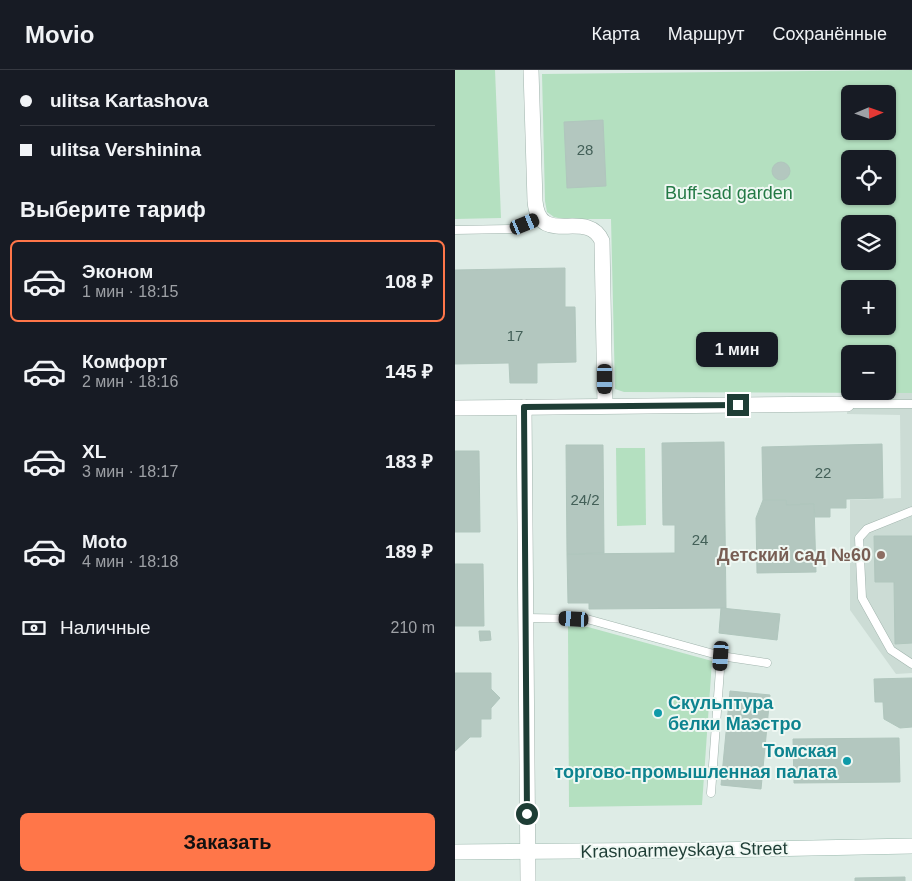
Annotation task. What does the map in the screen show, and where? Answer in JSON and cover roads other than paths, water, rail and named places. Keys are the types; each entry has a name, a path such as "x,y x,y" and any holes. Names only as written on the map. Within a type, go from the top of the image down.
{"street":[{"path":"531,70 535,201 539,218 546,224 555,226 590,228 602,241 605,405"},
{"path":"455,408 847,404"},
{"path":"524,407 528,881"},
{"name":"Krasnoarmeyskaya Street","path":"455,852 912,846"}],"lane":[{"path":"455,230 512,229 539,218"},
{"path":"847,404 912,404"},
{"path":"912,511 867,529 859,538 861,598 891,650 912,664"},
{"path":"526,618 587,620 721,656 767,663"},
{"path":"711,793 721,656"}],"place":[{"name":"Детский сад №60","path":"881,555"},
{"name":"Скульптура белки Маэстро","path":"658,713"},
{"name":"Томская торгово-промышленная палата","path":"847,761"}],"park label":[{"name":"Buff-sad garden","path":"729,193"}]}
